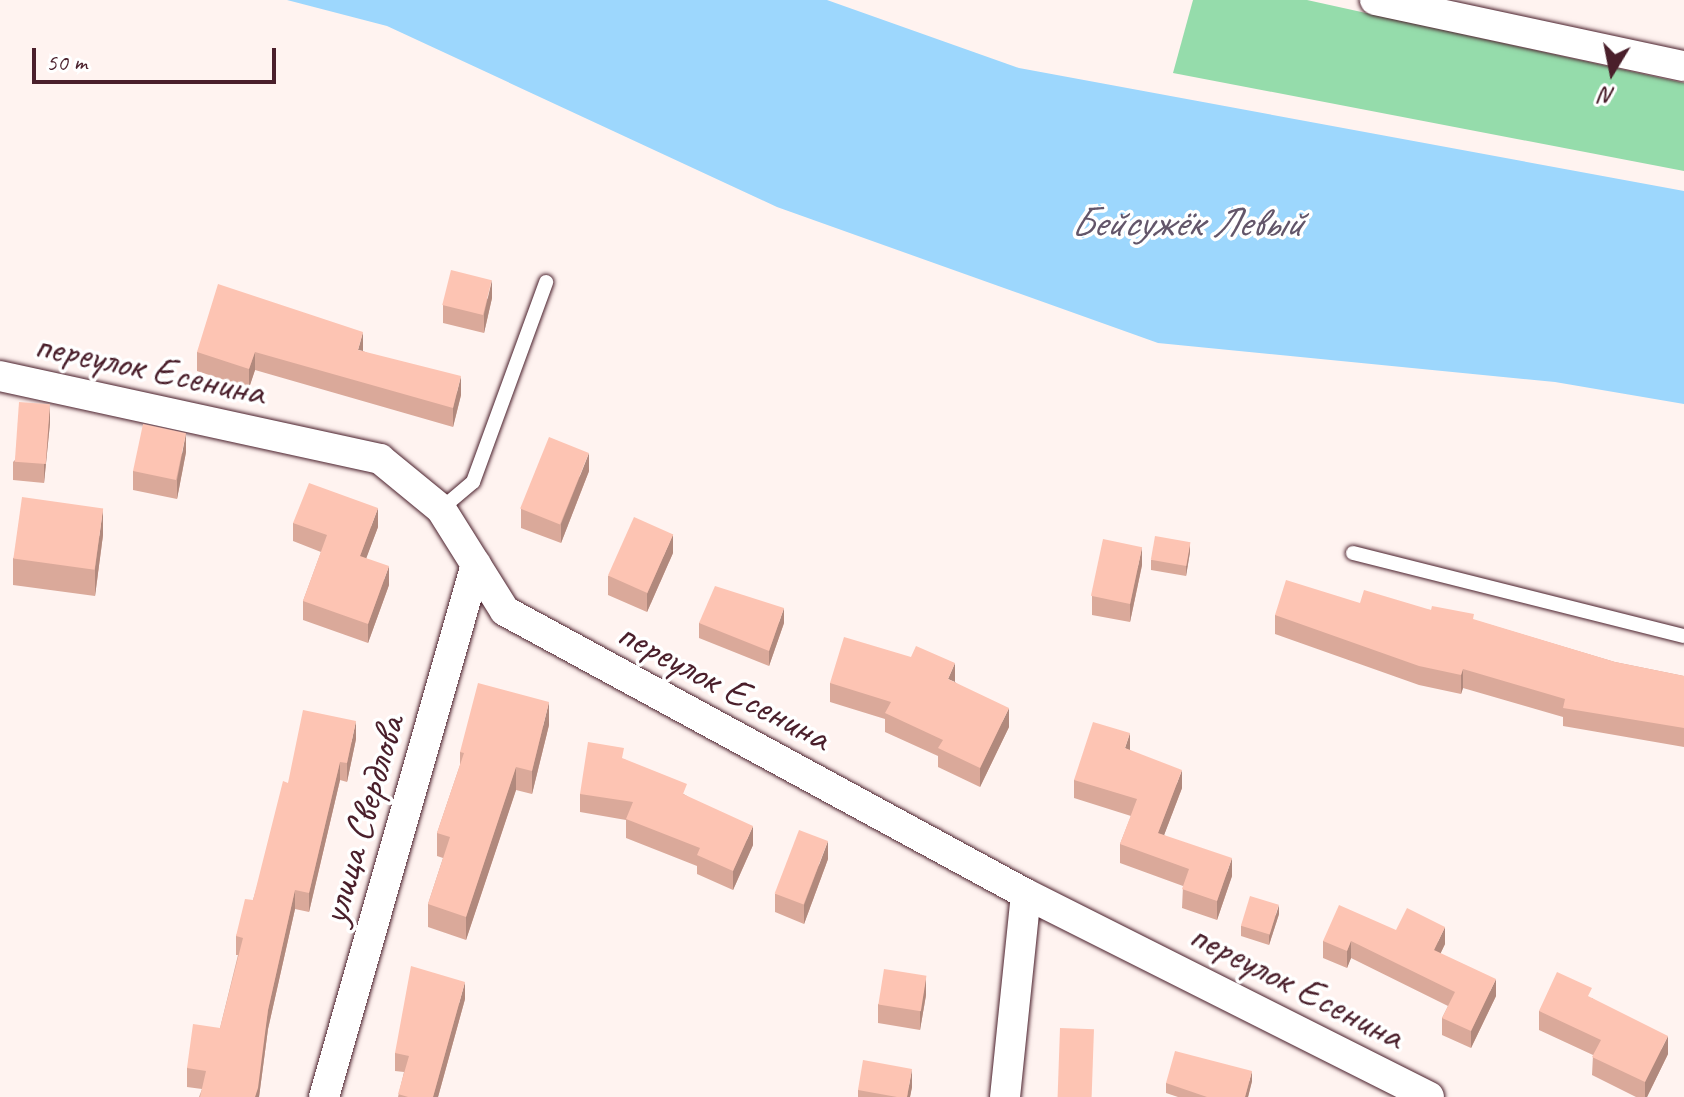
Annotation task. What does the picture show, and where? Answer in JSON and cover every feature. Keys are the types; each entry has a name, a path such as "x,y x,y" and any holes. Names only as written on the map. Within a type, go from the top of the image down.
{"street":[{"path":"1375,0 1684,66"},
{"name":"переулок Есенина","path":"0,376 380,459 441,509 505,611 1026,894 1429,1097"},
{"name":"улица Свердлова","path":"324,1097 476,564"},
{"path":"1005,1097 1026,894"}],"lane":[{"path":"441,509 473,482 546,282"},
{"path":"1353,553 1684,636"}],"green space":[{"path":"1193,0 1307,0 1684,83 1684,171 1173,73"}],"water":[{"name":"Бейсужёк Левый","path":"287,0 827,0 1019,68 1684,191 1684,404 1555,382 1158,343 777,207 387,26"}],"building":[{"path":"451,270 492,280 483,315 442,305"},
{"path":"218,284 363,332 358,350 461,376 453,408 255,352 249,369 197,352"},
{"path":"19,402 50,404 46,464 15,462"},
{"path":"143,424 186,433 176,480 133,471"},
{"path":"549,437 589,453 560,525 520,508"},
{"path":"309,483 378,508 360,556 389,566 368,624 303,601 327,535 293,523"},
{"path":"22,497 103,508 95,570 13,558"},
{"path":"634,517 673,534 647,593 608,575"},
{"path":"1155,536 1190,542 1186,566 1151,560"},
{"path":"1103,539 1142,547 1130,604 1091,596"},
{"path":"1286,580 1360,603 1364,590 1431,610 1432,606 1474,614 1473,619 1615,662 1684,676 1684,728 1563,708 1565,699 1463,669 1461,675 1419,666 1275,615"},
{"path":"715,586 784,608 769,651 699,623"},
{"path":"844,637 911,657 916,646 955,663 948,679 1009,708 980,768 938,748 943,740 885,713 891,702 830,683"},
{"path":"478,683 549,702 532,771 516,767 466,917 428,904 450,837 437,833 464,753 460,752"},
{"path":"303,710 356,721 347,763 340,762 309,893 295,890 268,1010 255,1097 200,1097 206,1071 187,1068 193,1024 220,1028 243,938 236,936 245,899 253,900 283,781 288,783"},
{"path":"1093,722 1130,733 1125,748 1182,770 1158,833 1232,858 1217,901 1182,889 1189,869 1120,844 1137,799 1074,780"},
{"path":"588,742 624,748 622,758 687,784 683,794 753,826 733,871 697,855 700,848 626,819 633,802 580,794"},
{"path":"799,830 828,841 804,905 775,893"},
{"path":"1250,896 1279,905 1270,934 1241,926"},
{"path":"1339,905 1396,930 1407,908 1445,927 1434,950 1496,979 1471,1031 1442,1018 1455,992 1351,941 1347,951 1323,941"},
{"path":"411,966 465,982 433,1097 398,1094 409,1056 395,1053"},
{"path":"884,969 926,976 921,1011 878,1005"},
{"path":"1557,972 1592,988 1588,996 1668,1036 1645,1082 1592,1057 1601,1040 1539,1011"},
{"path":"1060,1028 1094,1029 1092,1097 1058,1097"},
{"path":"1175,1051 1252,1071 1245,1097 1207,1097 1166,1083"},
{"path":"863,1060 912,1069 907,1097 858,1090"}]}
